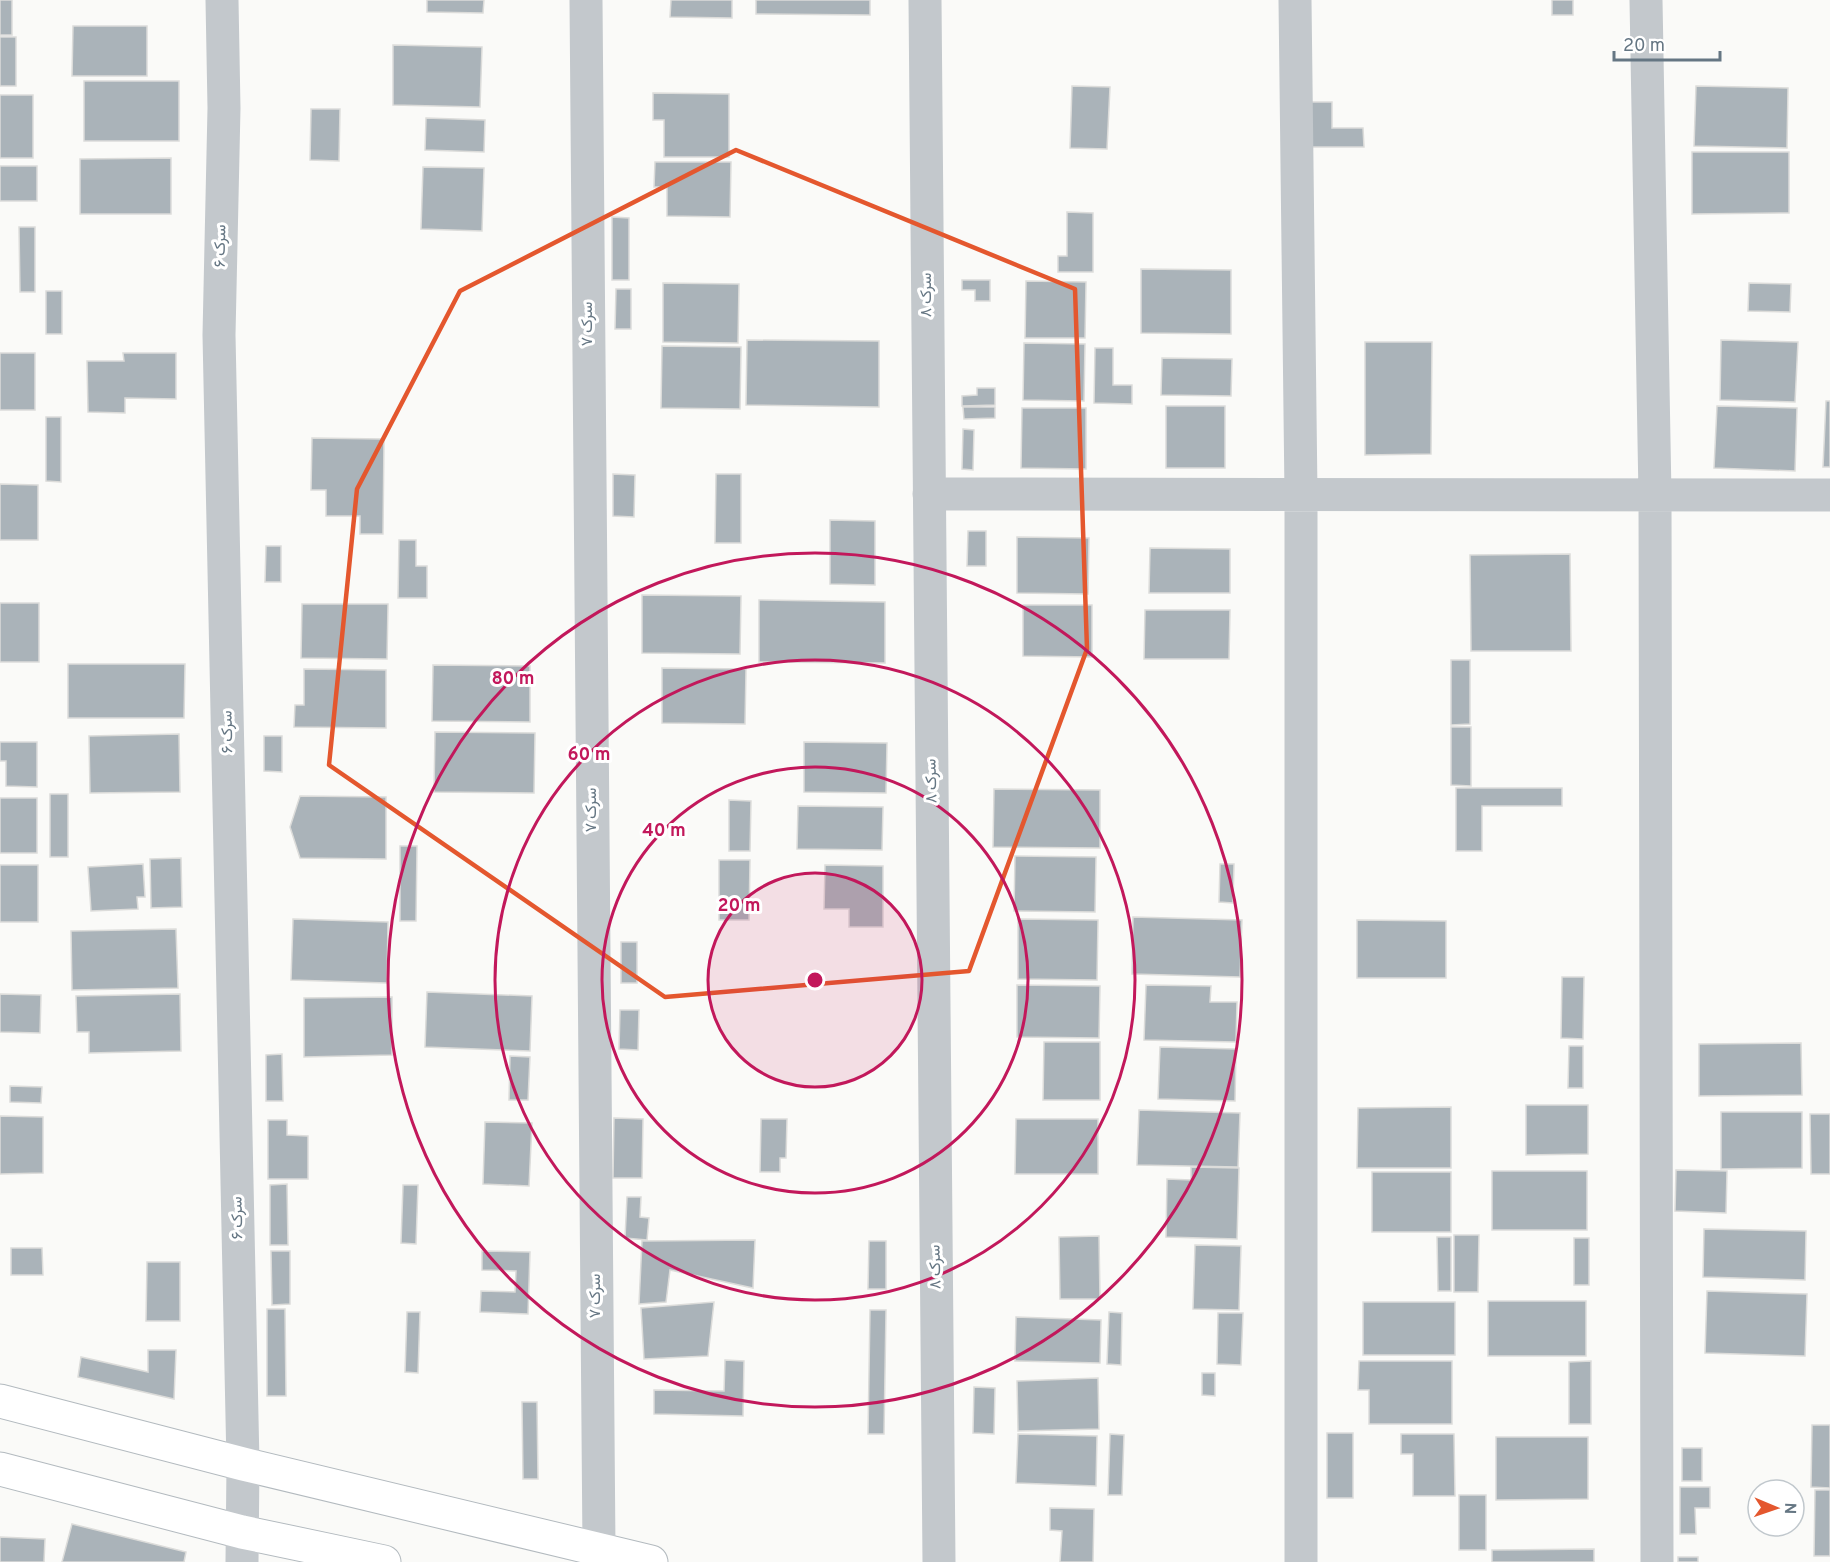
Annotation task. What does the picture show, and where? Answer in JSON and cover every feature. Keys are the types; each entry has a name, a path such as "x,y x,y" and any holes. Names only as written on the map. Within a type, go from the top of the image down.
{"street":[{"name":"سرک ۶","path":"222,0 224,108 219,335 243,1464 242,1547"},
{"name":"سرک ۷","path":"586,0 598,1549"},
{"name":"سرک ۸","path":"925,0 939,1562"},
{"path":"1296,0 1301,494 1301,1562"},
{"path":"1646,0 1655,495 1657,1562"},
{"path":"929,494 1830,495"},
{"path":"0,1401 243,1464 651,1562"},
{"path":"0,1469 242,1547 384,1562"}],"highlighted area":[{"path":"736,150 1075,289 1087,649 969,971 665,997 329,765 357,489 460,291"}],"building":[{"path":"0,0 12,0 12,35 0,35"},
{"path":"427,0 484,0 483,13 427,12"},
{"path":"671,0 732,0 732,18 670,17"},
{"path":"756,0 870,0 870,15 756,14"},
{"path":"1552,0 1573,0 1573,15 1552,15"},
{"path":"73,26 147,26 147,76 72,76"},
{"path":"0,37 16,37 16,86 0,86"},
{"path":"393,45 482,47 480,107 393,105"},
{"path":"84,81 179,81 179,141 84,141"},
{"path":"1072,86 1110,87 1107,149 1070,148"},
{"path":"1696,86 1788,88 1787,148 1694,146"},
{"path":"653,93 729,94 729,157 664,157 664,120 653,120"},
{"path":"0,95 33,95 33,158 0,158"},
{"path":"1311,102 1332,102 1332,128 1363,128 1364,147 1311,147"},
{"path":"311,109 340,109 339,161 310,160"},
{"path":"426,118 485,120 484,152 425,150"},
{"path":"1692,152 1789,152 1789,213 1692,214"},
{"path":"171,158 171,214 80,214 80,159"},
{"path":"655,162 731,162 730,217 667,216 667,187 654,187"},
{"path":"0,166 37,166 37,201 0,201"},
{"path":"423,167 484,168 482,231 421,229"},
{"path":"1067,212 1093,213 1093,272 1058,272 1058,256 1067,256"},
{"path":"612,217 629,218 629,280 612,280"},
{"path":"19,227 35,227 35,292 20,292"},
{"path":"1141,269 1231,270 1231,334 1141,333"},
{"path":"962,280 990,280 990,301 975,301 975,290 962,290"},
{"path":"1026,281 1086,282 1085,338 1025,338"},
{"path":"663,283 739,284 738,343 663,342"},
{"path":"1749,283 1791,284 1790,312 1748,311"},
{"path":"616,289 631,289 631,329 615,329"},
{"path":"46,291 62,291 62,334 46,334"},
{"path":"747,340 879,341 879,407 746,405"},
{"path":"1721,340 1798,342 1795,402 1720,400"},
{"path":"1365,342 1432,342 1431,454 1365,455"},
{"path":"1024,343 1085,344 1084,401 1023,400"},
{"path":"662,346 741,347 740,409 661,408"},
{"path":"1095,348 1113,348 1113,385 1132,385 1132,404 1094,403"},
{"path":"0,353 35,353 35,410 0,410"},
{"path":"123,353 176,353 176,399 125,398 125,413 88,412 87,361 124,361"},
{"path":"1162,358 1232,359 1231,396 1161,395"},
{"path":"977,388 995,388 995,405 962,406 962,396 977,395"},
{"path":"1826,401 1830,401 1830,467 1823,467"},
{"path":"1166,406 1225,406 1225,468 1166,468"},
{"path":"1717,406 1797,408 1795,471 1714,468"},
{"path":"963,407 995,407 995,418 964,419"},
{"path":"1022,408 1086,408 1086,469 1021,468"},
{"path":"46,417 61,417 61,482 46,481"},
{"path":"963,429 974,430 973,470 962,469"},
{"path":"312,438 384,439 383,534 360,534 360,516 326,516 326,490 311,490"},
{"path":"613,474 635,475 634,517 613,516"},
{"path":"716,474 741,474 741,543 715,543"},
{"path":"0,484 38,485 38,540 0,540"},
{"path":"830,520 875,521 875,585 830,584"},
{"path":"968,531 986,531 986,566 967,566"},
{"path":"1017,537 1089,538 1088,594 1017,593"},
{"path":"399,540 416,540 416,566 427,566 427,598 398,598"},
{"path":"266,546 281,546 281,582 265,582"},
{"path":"1150,548 1230,549 1230,593 1149,593"},
{"path":"1570,554 1571,651 1471,651 1470,555"},
{"path":"642,595 741,596 740,654 642,653"},
{"path":"759,600 885,602 885,663 759,662"},
{"path":"0,603 39,603 39,662 0,662"},
{"path":"302,604 388,604 387,659 301,658"},
{"path":"1023,605 1092,605 1092,657 1023,656"},
{"path":"1145,610 1230,610 1229,659 1144,659"},
{"path":"1451,660 1470,660 1470,724 1451,725"},
{"path":"68,664 185,664 184,718 68,718"},
{"path":"433,665 530,666 530,722 432,721"},
{"path":"662,668 746,669 745,724 662,723"},
{"path":"304,669 386,670 386,728 294,727 295,705 304,705"},
{"path":"1451,727 1471,727 1471,786 1451,785"},
{"path":"435,732 535,733 534,793 434,792"},
{"path":"179,734 180,792 90,793 89,736"},
{"path":"264,736 282,736 282,772 264,771"},
{"path":"0,742 37,742 37,787 6,786 6,761 0,761"},
{"path":"804,742 887,743 886,793 804,792"},
{"path":"1456,788 1562,788 1562,806 1482,806 1482,851 1456,851"},
{"path":"994,789 1100,790 1100,848 993,847"},
{"path":"50,794 68,794 68,857 50,857"},
{"path":"300,796 386,797 386,859 300,858 290,827"},
{"path":"0,798 37,798 37,853 0,853"},
{"path":"729,800 751,801 750,851 729,851"},
{"path":"798,806 883,807 882,850 797,849"},
{"path":"400,846 417,846 416,921 400,921"},
{"path":"1015,856 1096,857 1095,912 1014,911"},
{"path":"181,858 182,907 151,908 150,859"},
{"path":"719,860 750,860 749,920 719,920"},
{"path":"143,864 145,897 137,897 138,909 91,911 88,867"},
{"path":"1220,864 1234,864 1233,903 1219,902"},
{"path":"0,865 38,865 38,922 0,922"},
{"path":"825,865 883,866 883,927 849,927 849,909 824,909"},
{"path":"1133,917 1242,920 1240,977 1132,974"},
{"path":"293,919 388,922 387,983 291,980"},
{"path":"1018,919 1098,920 1097,980 1018,979"},
{"path":"1357,920 1446,921 1446,978 1357,978"},
{"path":"176,929 178,988 72,990 71,931"},
{"path":"621,942 637,942 637,983 621,983"},
{"path":"1562,977 1584,977 1583,1039 1561,1038"},
{"path":"1017,985 1100,986 1099,1038 1017,1037"},
{"path":"1146,985 1211,986 1210,1002 1237,1002 1236,1042 1144,1040"},
{"path":"427,992 532,996 530,1051 425,1047"},
{"path":"0,994 41,995 40,1033 0,1032"},
{"path":"180,994 181,1051 89,1053 89,1032 77,1032 76,996"},
{"path":"392,997 392,1055 304,1057 304,998"},
{"path":"620,1010 639,1010 638,1050 619,1049"},
{"path":"1044,1042 1100,1042 1100,1100 1043,1100"},
{"path":"1801,1043 1802,1095 1699,1096 1699,1044"},
{"path":"1569,1046 1583,1046 1583,1088 1568,1088"},
{"path":"1160,1047 1236,1049 1235,1101 1158,1099"},
{"path":"282,1054 283,1101 266,1101 266,1055"},
{"path":"510,1056 530,1057 528,1100 509,1100"},
{"path":"10,1086 42,1087 41,1103 10,1102"},
{"path":"1526,1105 1588,1105 1588,1154 1526,1155"},
{"path":"1451,1107 1451,1168 1357,1168 1358,1108"},
{"path":"1139,1110 1240,1113 1238,1167 1137,1165"},
{"path":"1721,1112 1802,1112 1802,1168 1721,1169"},
{"path":"1810,1114 1830,1114 1830,1174 1811,1174"},
{"path":"0,1116 43,1117 43,1173 0,1174"},
{"path":"614,1118 643,1119 642,1178 613,1178"},
{"path":"761,1119 787,1119 786,1158 780,1158 780,1172 760,1172"},
{"path":"1016,1119 1098,1119 1098,1174 1015,1174"},
{"path":"268,1120 287,1120 287,1135 308,1136 308,1179 268,1179"},
{"path":"485,1122 532,1123 529,1186 483,1184"},
{"path":"1191,1167 1239,1168 1237,1239 1166,1237 1167,1179 1191,1180"},
{"path":"1676,1170 1727,1171 1726,1213 1675,1211"},
{"path":"1492,1171 1587,1171 1587,1230 1492,1230"},
{"path":"1372,1172 1451,1172 1451,1232 1372,1232"},
{"path":"287,1184 288,1245 270,1245 270,1185"},
{"path":"403,1185 418,1185 416,1244 401,1243"},
{"path":"627,1197 641,1197 640,1217 649,1218 647,1240 625,1238"},
{"path":"1704,1229 1806,1231 1805,1280 1703,1277"},
{"path":"1454,1235 1479,1235 1478,1292 1454,1292"},
{"path":"1099,1236 1100,1299 1060,1299 1059,1237"},
{"path":"1437,1237 1451,1237 1451,1291 1438,1291"},
{"path":"1574,1238 1589,1238 1589,1285 1574,1285"},
{"path":"755,1240 753,1288 670,1270 666,1302 639,1304 642,1241"},
{"path":"869,1241 886,1241 886,1289 868,1289"},
{"path":"1195,1245 1241,1246 1239,1310 1193,1309"},
{"path":"11,1248 42,1248 43,1275 11,1275"},
{"path":"271,1251 290,1251 290,1304 272,1305"},
{"path":"482,1251 530,1252 528,1314 480,1312 481,1291 515,1292 516,1271 482,1270"},
{"path":"147,1262 180,1262 180,1321 146,1321"},
{"path":"1707,1291 1807,1294 1805,1356 1705,1353"},
{"path":"1488,1301 1586,1301 1586,1356 1488,1356"},
{"path":"714,1302 708,1356 644,1359 641,1308"},
{"path":"1363,1302 1455,1302 1455,1355 1363,1355"},
{"path":"267,1309 285,1309 286,1396 267,1396"},
{"path":"870,1310 886,1310 884,1434 868,1434"},
{"path":"407,1312 420,1312 418,1373 405,1372"},
{"path":"1109,1312 1122,1313 1121,1365 1107,1364"},
{"path":"1218,1313 1243,1313 1241,1365 1217,1364"},
{"path":"1016,1317 1101,1320 1100,1363 1015,1361"},
{"path":"148,1350 176,1350 174,1399 78,1377 81,1357 148,1372"},
{"path":"725,1360 744,1361 743,1416 654,1414 654,1390 724,1391"},
{"path":"1359,1361 1452,1361 1452,1424 1369,1424 1369,1390 1358,1390"},
{"path":"1591,1361 1591,1424 1569,1424 1569,1362"},
{"path":"1202,1373 1215,1373 1215,1396 1202,1395"},
{"path":"1098,1378 1099,1429 1018,1431 1017,1381"},
{"path":"974,1387 995,1388 994,1434 973,1433"},
{"path":"522,1402 537,1402 538,1479 523,1479"},
{"path":"1812,1425 1830,1425 1830,1488 1811,1487"},
{"path":"1327,1433 1353,1433 1353,1498 1327,1498"},
{"path":"1018,1434 1097,1436 1096,1486 1016,1483"},
{"path":"1110,1434 1124,1435 1122,1495 1108,1495"},
{"path":"1401,1434 1454,1434 1455,1496 1413,1496 1413,1454 1401,1454"},
{"path":"1496,1437 1588,1437 1588,1499 1496,1500"},
{"path":"1682,1448 1702,1448 1702,1481 1682,1481"},
{"path":"1680,1487 1710,1487 1710,1508 1695,1508 1696,1534 1680,1534"},
{"path":"1815,1490 1830,1490 1830,1556 1814,1556"},
{"path":"1459,1495 1486,1495 1486,1550 1459,1550"},
{"path":"1050,1508 1094,1509 1093,1562 1060,1562 1062,1531 1050,1530"},
{"path":"72,1524 186,1552 184,1562 62,1562"},
{"path":"0,1537 45,1539 44,1562 0,1562"},
{"path":"1594,1549 1594,1562 1492,1562 1492,1550"},
{"path":"1678,1557 1698,1557 1698,1562 1678,1562"}]}
